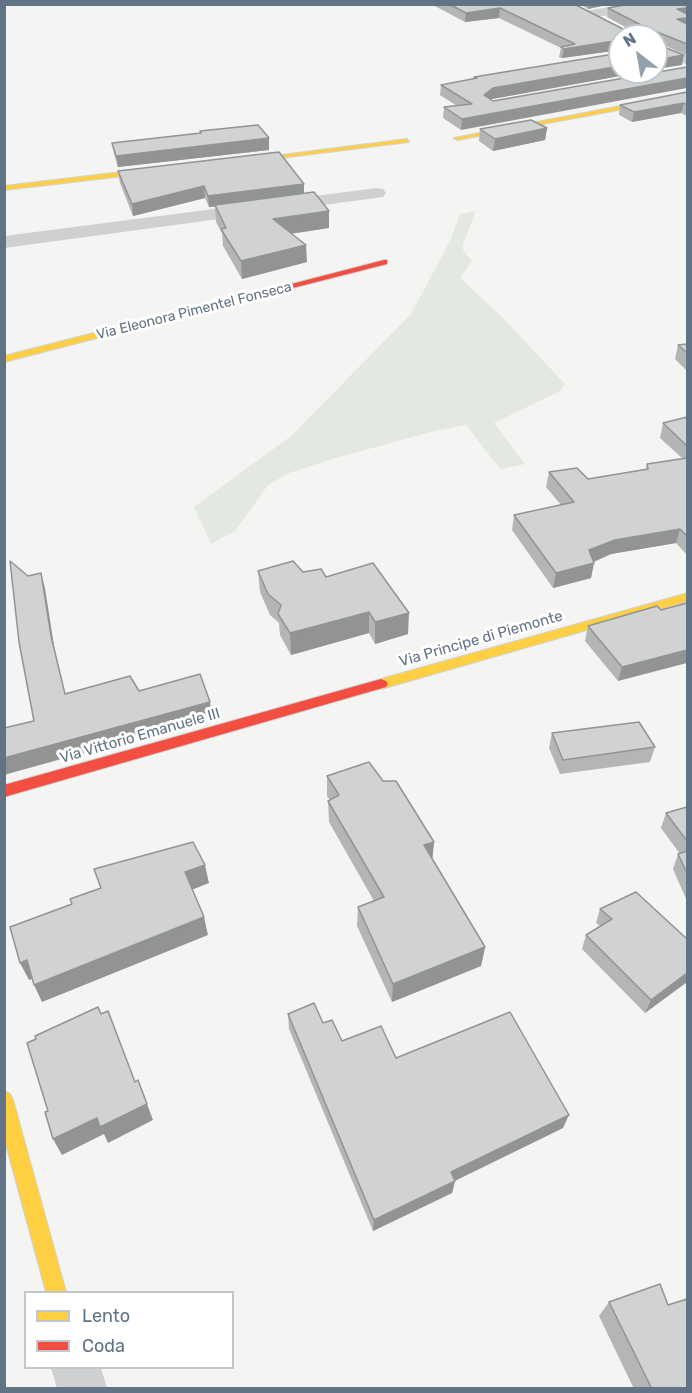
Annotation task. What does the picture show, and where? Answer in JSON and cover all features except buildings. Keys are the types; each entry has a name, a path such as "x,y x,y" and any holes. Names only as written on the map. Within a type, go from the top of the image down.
{"street":[{"path":"586,15 650,4"},
{"path":"571,8 605,23"},
{"path":"668,53 687,61"},
{"path":"457,138 687,95"},
{"path":"230,162 407,141"},
{"path":"4,188 182,167"},
{"path":"4,242 377,193"},
{"name":"Via Eleonora Pimentel Fonseca","path":"4,359 384,262"},
{"name":"Via Principe di Piemonte","path":"284,712 687,597"},
{"name":"Via Vittorio Emanuele III","path":"4,791 284,712"},
{"path":"4,1100 55,1291"},
{"path":"76,1369 82,1389"}],"shaded area":[{"path":"476,211 463,244 463,250 472,261 461,277 462,280 501,316 565,384 560,391 494,423 525,464 500,469 466,425 435,431 289,473 268,485 235,531 211,544 194,507 291,436 411,314 450,241 460,214"}],"traffic: slow":[{"path":"457,138 688,95"},
{"path":"239,161 407,141"},
{"path":"4,188 164,169"},
{"path":"4,359 261,293"},
{"path":"381,684 688,597"},
{"path":"4,1100 56,1291"}],"traffic: jam":[{"path":"261,293 384,262"},
{"path":"4,791 381,684"}]}
